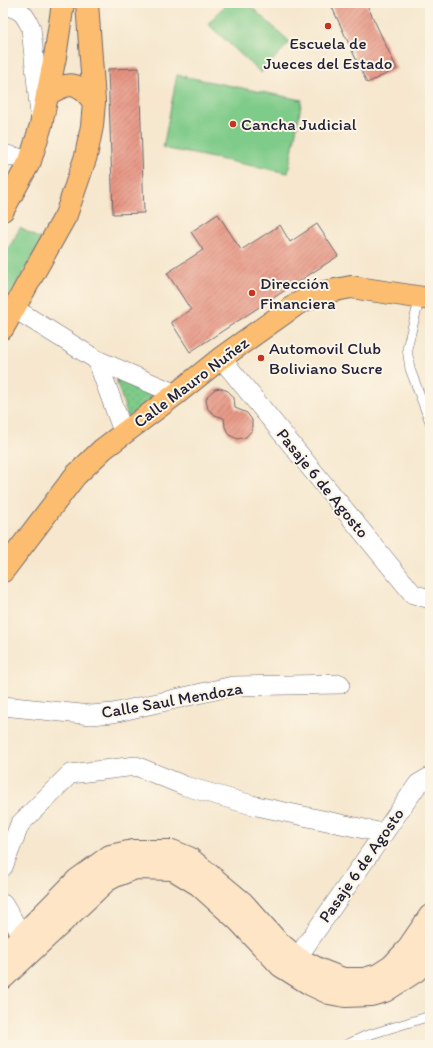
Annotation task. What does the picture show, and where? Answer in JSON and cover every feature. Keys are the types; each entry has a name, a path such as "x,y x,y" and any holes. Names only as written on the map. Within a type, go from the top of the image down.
{"main road":[{"path":"3,210 30,161 55,86 55,57 63,3"},
{"path":"3,328 15,309 66,215 86,156 92,126 94,102 87,3"},
{"path":"59,32 66,43 73,49 79,48 84,44 89,35"},
{"path":"55,86 79,87 86,92 94,102"},
{"name":"Calle Mauro Nuñez","path":"3,571 74,476 103,450 221,358 297,304 320,293 351,286 427,301"},
{"path":"3,955 77,880 110,856 133,850 172,851 189,858 243,903 277,941 297,958 320,970 343,979 364,980 378,975 392,966 406,951 430,916"},
{"path":"3,978 106,881 135,868 173,869 199,885 238,920 281,966 310,984 329,993 345,996 371,995 385,991 416,971 430,953"}],"street":[{"path":"3,5 16,8 25,15 31,28 41,125"},
{"path":"34,62 41,67 46,67 55,57"},
{"path":"34,62 55,86"},
{"path":"3,154 30,161"},
{"path":"15,309 97,360 176,394"},
{"name":"Pasaje 6 de Agosto","path":"221,358 413,594 430,599"},
{"path":"97,360 124,434"},
{"name":"Calle Saul Mendoza","path":"3,706 91,714 113,713 233,686 340,684"},
{"path":"3,866 20,824 70,774 136,766 185,786 252,805 383,833"},
{"name":"Pasaje 6 de Agosto","path":"297,958 418,784 430,776"},
{"path":"3,904 22,935"}],"lane":[{"path":"427,301 407,348 410,369 430,422"},
{"path":"346,1045 365,1036 430,1016"}],"green space":[{"path":"227,3 247,3 290,42 261,73 208,24"},
{"name":"Cancha Judicial","path":"177,75 302,100 288,173 163,148"},
{"path":"20,228 42,240 9,297 3,294 3,259"},
{"path":"116,379 155,396 128,417"}],"building":[{"path":"330,3 366,3 397,69 367,83"},
{"path":"139,68 144,213 113,214 108,69"},
{"path":"218,214 241,250 280,225 290,242 317,224 338,256 190,352 171,322 191,310 167,273 203,250 191,232"},
{"path":"220,388 228,391 234,398 235,408 247,413 252,420 252,430 246,437 238,439 229,435 225,427 224,418 215,415 208,409 206,400 208,395 215,389"}],"place":[{"name":"Escuela de Jueces del Estado","path":"328,26"},
{"name":"Cancha Judicial","path":"233,124"},
{"name":"Dirección Financiera","path":"252,293"},
{"name":"Automovil Club Boliviano Sucre","path":"261,358"}]}
